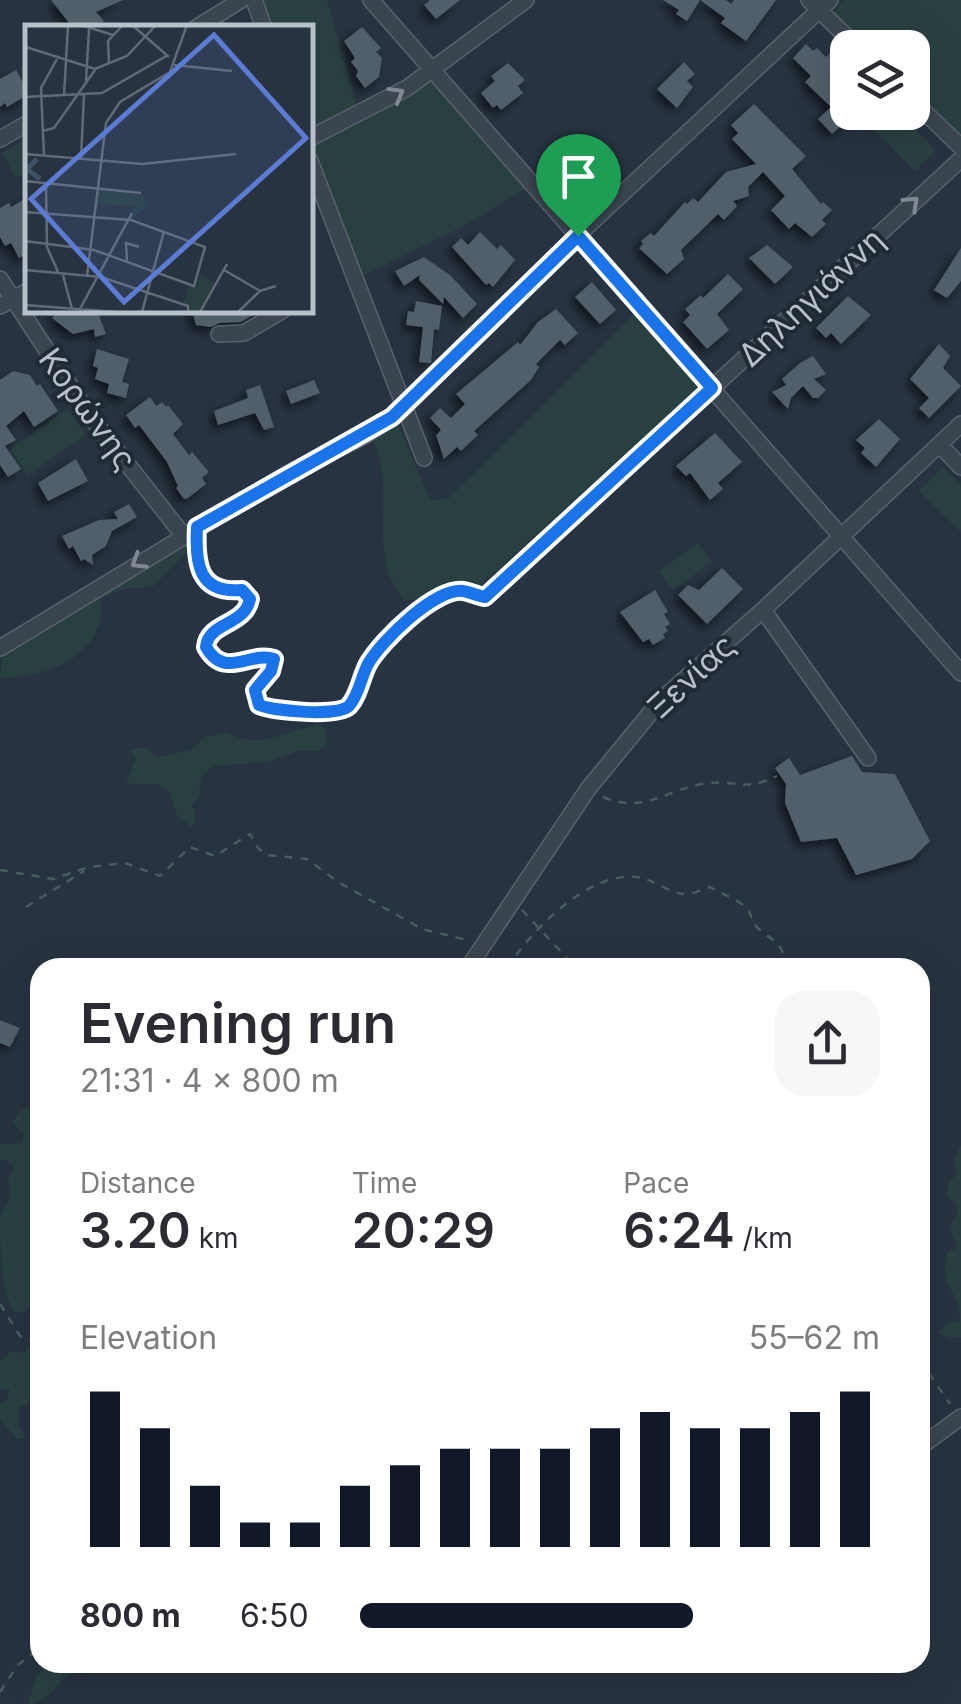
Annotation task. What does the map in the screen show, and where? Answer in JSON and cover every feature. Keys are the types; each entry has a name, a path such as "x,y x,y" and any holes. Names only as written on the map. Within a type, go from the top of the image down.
{"street":[{"path":"201,25 241,0"},
{"path":"254,0 263,25"},
{"path":"371,0 961,673"},
{"path":"312,137 376,106 433,70 526,0"},
{"path":"0,648 289,472 364,436 403,407 820,3 843,30"},
{"path":"930,117 961,147"},
{"path":"0,138 25,125"},
{"name":"Δηληγιάννη","path":"485,597 961,158"},
{"path":"312,165 424,458"},
{"name":"Κορώνης","path":"0,279 6,303 92,419 190,531"},
{"path":"219,334 244,333 281,312"},
{"name":"Ξενίας","path":"475,958 588,788 661,700 961,424"},
{"path":"940,445 961,467"},
{"path":"763,610 868,758"},
{"path":"930,1439 960,1418"}],"path":[{"path":"190,531 206,581 214,588 242,590 250,599 249,608 240,617 206,638 206,647 220,662 231,665 258,657 274,659 271,671 255,690 259,705 272,710 339,712 348,706 372,657 418,613 448,593 463,591 485,597"},
{"path":"588,788 624,805 652,802 712,782 746,787 777,776"},
{"path":"0,870 53,879 89,868 126,864 160,876 190,847 214,856 250,834 267,855 308,859 338,882 422,929 454,934 484,946"},
{"path":"26,907 89,868"},
{"path":"515,958 540,928 576,896 620,878 637,876 687,894 710,887 746,908 754,924 783,949 784,958"},
{"path":"514,902 567,958"},
{"path":"0,1304 20,1336 30,1340"},
{"path":"930,1374 960,1418"},
{"path":"0,1692 17,1666 30,1655"}],"green space":[{"path":"262,0 327,0 358,109 312,127 312,25 270,25"},
{"path":"844,0 961,0 961,135 930,105 930,30 851,30 835,15 835,9"},
{"path":"430,81 527,188 464,226 361,277 312,144"},
{"path":"875,130 916,130 936,151 915,171"},
{"path":"25,139 25,173 16,178 2,153"},
{"path":"636,312 701,385 473,592 404,600 385,559 383,478 373,436 396,421 431,501 449,498"},
{"path":"68,409 86,435 28,475 10,449"},
{"path":"943,467 961,485 961,532 919,491"},
{"path":"203,536 152,587 123,589 101,599 94,635 71,659 37,674 0,678 3,653"},
{"path":"698,543 712,562 673,590 659,571"},
{"path":"319,724 326,730 327,745 318,751 300,750 268,762 214,766 201,776 199,797 192,805 196,819 191,827 177,815 169,792 157,784 126,784 136,759 130,750 146,747 158,757 191,750 205,737 226,732 242,739 264,740"},
{"path":"30,1107 30,1306 24,1312 14,1312 10,1304 1,1255 0,1221 9,1197 8,1177 14,1167 6,1159 0,1160 0,1144 23,1143 23,1133 12,1123 18,1113"},
{"path":"961,1144 961,1337 951,1337 937,1332 960,1321 945,1263 947,1252 957,1248 950,1226 958,1213 947,1195 948,1183 957,1174 954,1161"},
{"path":"30,1346 30,1404 18,1407 18,1422 25,1438 16,1439 0,1418 0,1404 7,1400 10,1389 0,1389 0,1362 11,1351 23,1353"},
{"path":"39,1673 69,1673 45,1698 28,1704"}],"building":[{"path":"51,0 123,0 96,12 104,21 99,25 71,25"},
{"path":"430,0 460,0 436,19 424,5"},
{"path":"663,0 700,0 687,21 676,14 679,10"},
{"path":"700,0 726,0 731,4 734,0 776,0 746,41 721,23 725,18"},
{"path":"362,27 381,48 376,52 382,58 379,77 365,88 356,76 358,71 351,62 355,58 344,41"},
{"path":"806,44 826,57 830,53 830,106 805,82 811,76 793,58"},
{"path":"684,62 695,74 687,81 693,87 677,108 657,89"},
{"path":"508,63 525,80 518,86 523,93 501,110 497,105 493,108 481,93 495,81 491,76"},
{"path":"16,70 25,86 24,97 0,107 0,79"},
{"path":"754,104 806,156 792,169 821,204 832,210 822,220 826,224 812,237 795,223 789,229 771,210 785,196 763,172 748,187 749,196 733,201 737,206 724,220 718,214 681,250 684,259 667,274 639,248 641,241 651,233 654,236 685,202 693,198 698,202 726,172 756,164 732,139 738,133 731,125"},
{"path":"830,108 830,130 836,130 832,134 818,119"},
{"path":"25,199 25,255 19,258 11,243 5,246 0,237 0,208 9,203 11,207"},
{"path":"480,232 515,260 493,287 486,285 452,247 461,238 468,245"},
{"path":"767,245 793,267 775,284 749,258"},
{"path":"961,248 961,281 947,298 934,290"},
{"path":"424,257 450,275 477,304 463,318 444,297 443,304 419,280 420,275 404,286 395,271"},
{"path":"728,274 743,289 717,314 729,330 707,349 683,322 690,315 685,309"},
{"path":"592,282 616,310 600,324 575,297"},
{"path":"848,296 871,315 841,344 831,333 826,338 816,328"},
{"path":"416,301 442,306 439,330 434,329 431,363 419,362 423,327 406,325 408,311 414,312"},
{"path":"556,309 578,333 565,345 560,340 536,364 539,367 531,380 474,431 478,435 461,451 457,447 444,459 436,435 441,430 430,418 440,408 451,418 465,404 456,394 518,342 520,345 538,322"},
{"path":"57,312 98,312 106,334 95,337 94,329 73,334 52,318"},
{"path":"193,312 258,312 241,322 196,325"},
{"path":"939,344 950,356 943,368 961,386 929,418 919,408 929,398 910,379"},
{"path":"97,349 129,359 122,382 129,384 126,398 107,393 109,384 95,379"},
{"path":"813,356 826,374 814,379 826,390 813,398 803,386 791,398 788,409 772,392 786,385 782,379"},
{"path":"13,371 30,375 58,411 34,427 24,411 6,426 16,440 5,446 21,469 8,477 0,465 0,380"},
{"path":"314,380 320,393 291,404 286,391"},
{"path":"260,385 274,427 264,430 255,413 218,425 214,411 248,398 246,390"},
{"path":"150,397 156,406 162,402 168,405 183,424 173,434 209,472 202,478 206,484 188,498 184,499 176,488 167,462 139,425 135,428 126,415"},
{"path":"879,419 900,439 876,467 861,453 865,448 856,440"},
{"path":"715,433 742,462 718,483 723,489 710,500 690,473 686,476 676,466"},
{"path":"76,459 88,481 48,501 38,483"},
{"path":"129,504 137,517 112,531 106,546 92,555 93,565 81,561 73,546 69,549 62,536 99,520 118,519 114,512"},
{"path":"722,568 743,589 707,624 678,595 688,585 699,590"},
{"path":"655,590 668,612 664,614 670,624 665,627 665,638 653,645 649,639 643,642 620,612"},
{"path":"852,756 862,772 895,774 930,841 912,859 856,875 837,838 801,842 785,803 786,784 775,768 789,758 800,775"},
{"path":"0,1020 20,1028 10,1047 0,1043"}],"route":[{"path":"578,236 712,388 485,597 463,591 448,593 406,622 372,657 348,706 339,712 290,712 259,705 255,690 271,671 274,659 258,657 231,665 210,656 206,647 206,638 240,617 249,608 250,599 242,590 214,588 206,581 198,558 197,527 392,417 578,236"}]}
